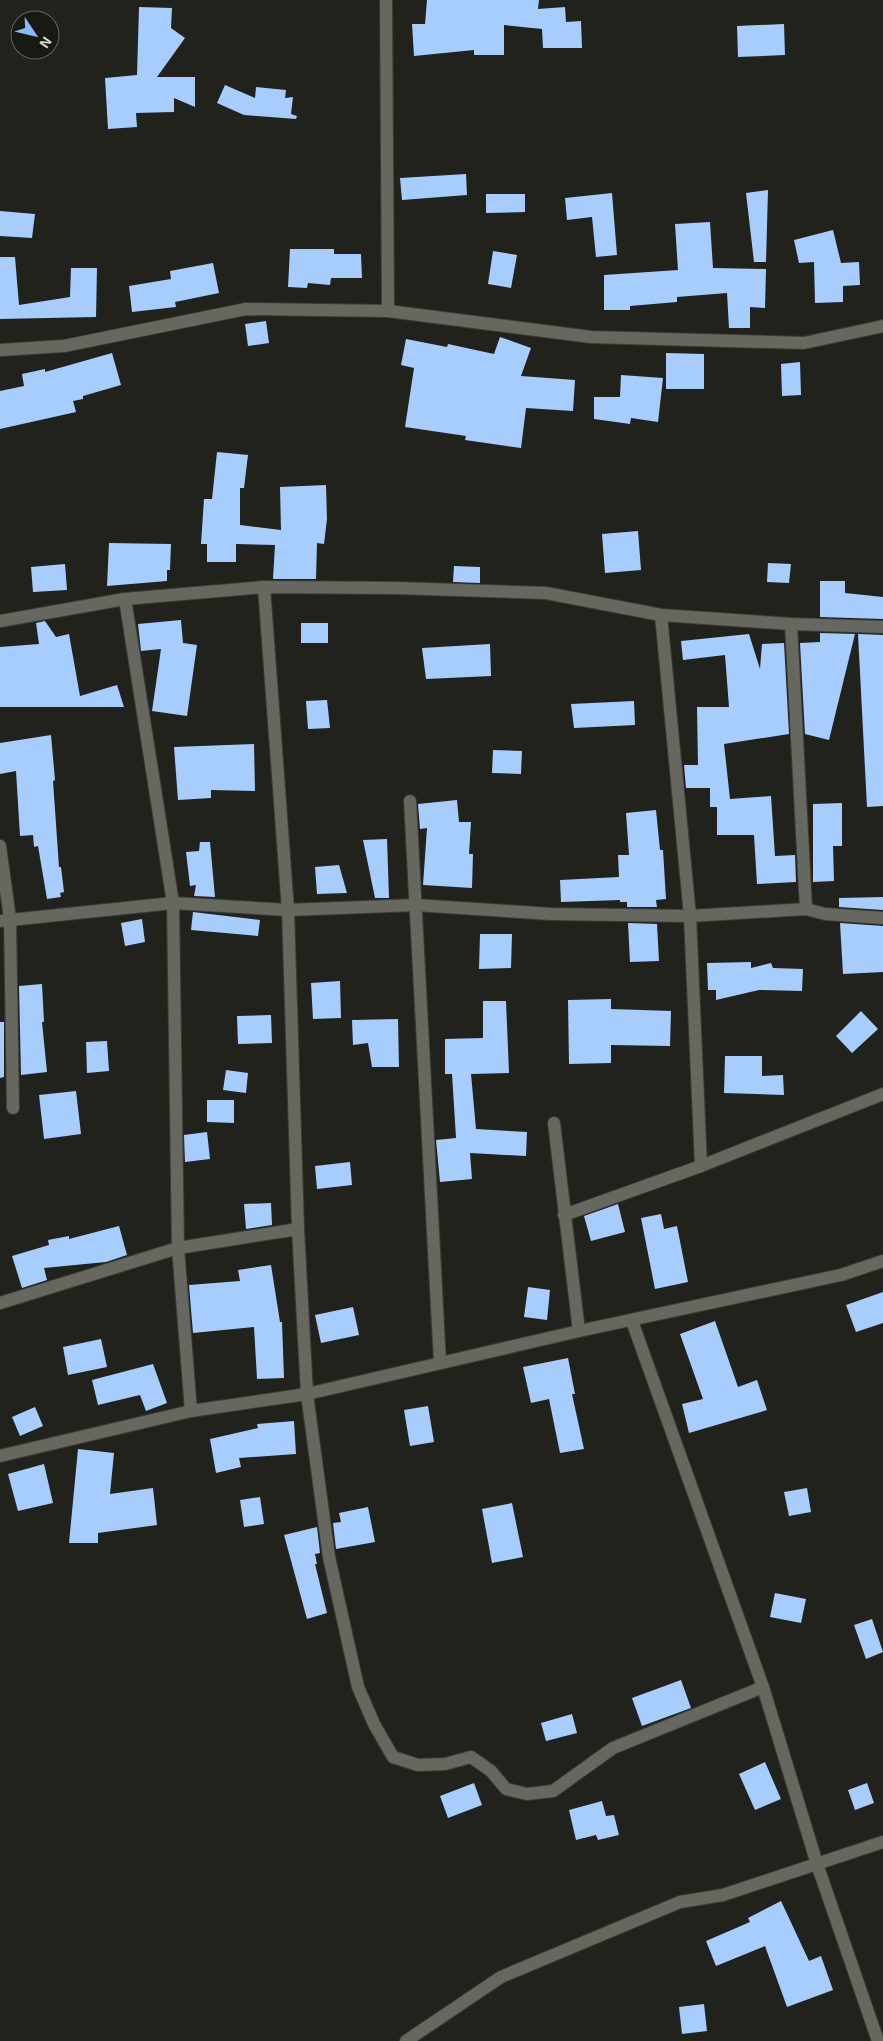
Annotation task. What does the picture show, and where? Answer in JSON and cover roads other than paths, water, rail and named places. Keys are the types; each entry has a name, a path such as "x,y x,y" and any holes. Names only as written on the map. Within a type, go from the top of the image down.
{"street":[{"path":"386,0 388,311"},
{"path":"0,350 64,346 246,309 388,311 601,338 804,343 883,326"},
{"path":"264,587 288,910 298,1229 307,1394 329,1557 358,1687 374,1724 393,1757 418,1765 445,1764 471,1757 491,1771 506,1789 527,1794 554,1791 613,1748 763,1687"},
{"path":"0,620 124,599 264,587 397,588 546,594 660,615 791,624 883,627"},
{"path":"124,599 173,903 178,1248 191,1411"},
{"path":"660,615 690,916 701,1166"},
{"path":"791,624 806,909"},
{"path":"410,801 440,1362"},
{"path":"0,846 13,1108"},
{"path":"5,920 173,903 288,910 416,906 551,914 690,916 806,909 826,914 883,918"},
{"path":"564,1215 701,1166 883,1094"},
{"path":"554,1124 579,1331"},
{"path":"0,1303 178,1248 298,1229"},
{"path":"0,1456 191,1411 307,1394 579,1331 841,1275 883,1261"},
{"path":"632,1321 763,1687 817,1864 878,2041"},
{"path":"406,2041 501,1977 680,1902 723,1895 883,1842"}]}
